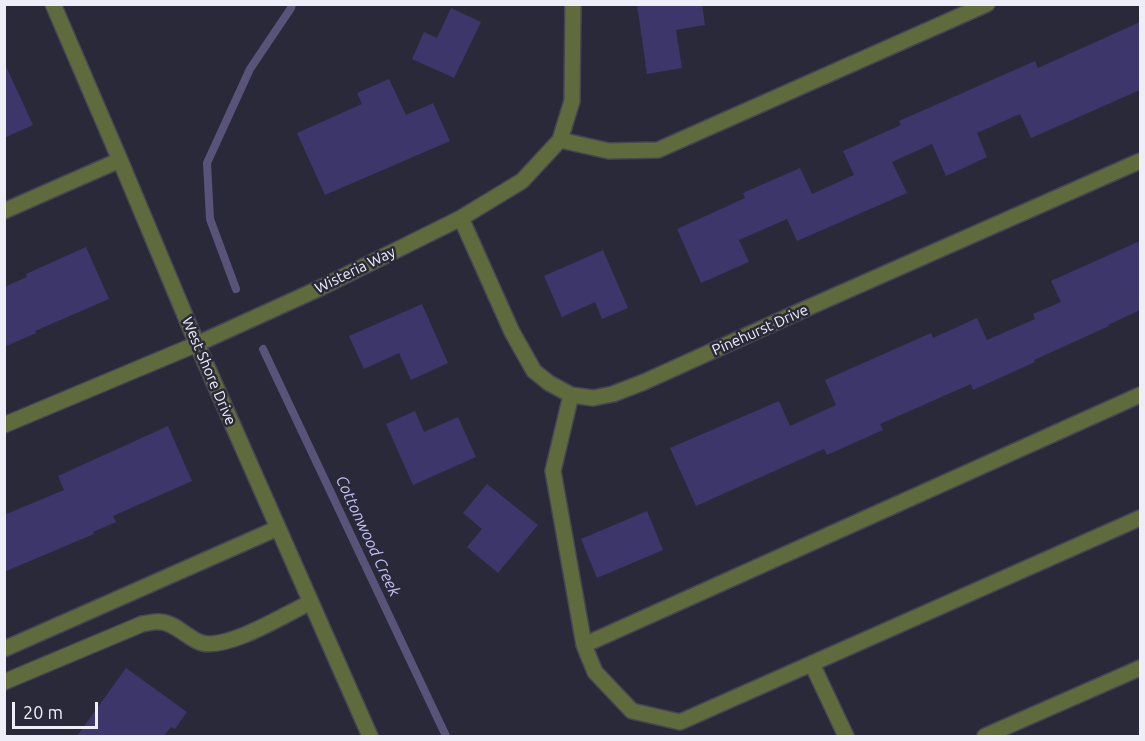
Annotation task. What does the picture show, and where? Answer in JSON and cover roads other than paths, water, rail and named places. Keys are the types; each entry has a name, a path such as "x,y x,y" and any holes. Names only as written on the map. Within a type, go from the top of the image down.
{"street":[{"name":"West Shore Drive","path":"52,4 197,344 370,736"},
{"name":"Wisteria Way","path":"4,425 197,344 318,289 461,218 522,181 560,140 572,100 573,4"},
{"path":"560,140 609,151 658,150 987,4"},
{"path":"4,211 120,160"},
{"name":"Pinehurst Drive","path":"461,218 512,333 534,371 549,383 571,395 593,398 613,394 644,382 1140,161"},
{"path":"571,395 553,471 584,645 595,672 632,711 680,722 1140,518"},
{"path":"584,645 1140,395"},
{"path":"4,649 278,528"},
{"path":"4,682 142,624 160,622 173,626 201,642 213,645 249,633 311,602"},
{"path":"812,664 846,736"},
{"path":"985,736 1140,668"}],"waterway":[{"name":"Cottonwood Creek","path":"236,289 210,219 207,163 250,69 292,4"},
{"name":"Cottonwood Creek","path":"263,349 446,736"}]}
